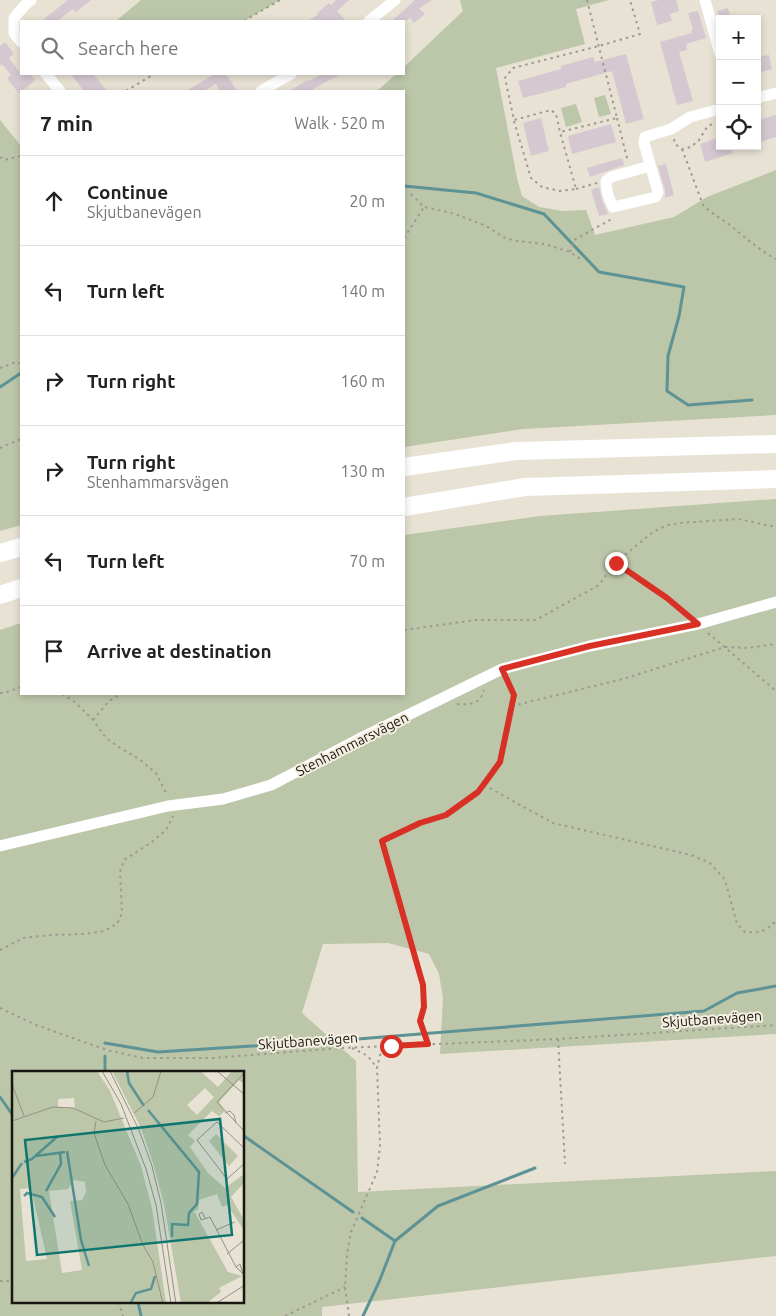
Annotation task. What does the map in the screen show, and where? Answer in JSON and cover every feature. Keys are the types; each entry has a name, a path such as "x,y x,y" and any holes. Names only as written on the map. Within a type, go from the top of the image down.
{"highway":[{"path":"405,467 516,451 776,444"},
{"path":"405,507 525,487 776,479"},
{"path":"0,553 20,546"},
{"path":"0,595 20,588"}],"street":[{"path":"20,41 14,34 14,18 31,0"},
{"path":"370,20 395,0"},
{"path":"705,0 716,40"},
{"path":"47,75 59,90"},
{"path":"263,90 290,75"},
{"path":"761,97 776,93"},
{"path":"650,166 611,177 606,181 606,187 613,207 656,197 658,192 644,143 645,136 671,129 690,117 716,110"},
{"name":"Stenhammarsvägen","path":"0,846 168,806 222,799 271,785 363,737 502,669 590,646 698,624 776,602"}],"path":[{"path":"246,20 280,0"},
{"path":"587,0 631,171"},
{"path":"606,181 560,191 542,187 531,178 514,120 505,78 513,68 640,34 630,0"},
{"path":"128,90 152,75"},
{"path":"514,120 551,110 556,114 576,189"},
{"path":"560,132 617,118"},
{"path":"682,149 691,148 699,140 707,127 716,122"},
{"path":"671,129 675,144 682,149 703,205 763,252 776,259"},
{"path":"0,158 4,160 20,156"},
{"path":"411,194 424,206 448,212 486,226 505,238 544,244 570,252 582,260"},
{"path":"405,236 424,206"},
{"path":"570,252 574,240 610,220 613,207"},
{"path":"0,368 16,362 20,364"},
{"path":"0,448 20,440"},
{"path":"405,630 476,620 536,620 599,585 616,563 653,532 668,525 738,520 776,527"},
{"path":"616,563 667,598 776,692"},
{"path":"512,706 623,679 725,647 748,648 776,644"},
{"path":"428,1044 420,1021 424,1007 423,985 382,841 420,823 446,815 478,792 500,762 514,695 502,669"},
{"path":"0,693 20,687"},
{"path":"0,950 23,938 84,934 104,931 118,924 122,913 120,872 124,860 152,842 166,830 173,815 168,806 167,793 156,774 139,759 106,738 93,720 75,702 64,695"},
{"path":"93,720 109,701 118,695"},
{"path":"484,784 553,823 691,855 710,863 725,880 737,924 745,932 760,933 776,921"},
{"name":"Skjutbanevägen","path":"0,1008 36,1025 107,1050 143,1058 214,1058 351,1047 558,1039 776,1025"},
{"path":"558,1039 565,1164"},
{"path":"348,1316 345,1287 347,1255 351,1232 377,1172 380,1146 378,1068 380,1055 391,1046"},
{"path":"351,1047 368,1056 378,1068"},
{"path":"286,1316 345,1287"}],"green space":[{"path":"141,0 280,0 246,20 117,20"},
{"path":"460,0 609,0 576,9 585,44 496,68 522,196 539,207 563,211 586,210 595,235 674,217 707,197 776,170 776,415 523,429 405,447 405,90 378,90 395,75 405,75 405,66 463,11"},
{"path":"605,95 611,114 599,117 594,98"},
{"path":"576,104 582,122 566,127 561,108"},
{"path":"0,120 20,145 20,525 0,531"},
{"path":"776,499 776,1034 440,1054 443,998 439,974 429,954 388,943 323,944 302,1013 356,1061 358,1192 776,1171 776,1256 322,1307 322,1316 0,1316 0,630 20,623 20,695 405,695 405,535 540,516"}],"building":[{"path":"91,0 76,12 73,9 58,20 42,20 67,1"},
{"path":"336,0 349,0 337,11 345,20 309,20 318,15 317,13 329,3 331,5"},
{"path":"415,0 432,0 419,8 425,14 414,23 410,18 406,21 393,20"},
{"path":"676,0 679,11 670,14 672,21 657,25 651,2"},
{"path":"728,8 730,15 718,15 717,11"},
{"path":"698,11 706,38 686,44 687,50 679,52 693,101 677,105 660,42 692,33 693,29 688,13"},
{"path":"5,42 14,54 9,58 20,75 31,75 35,80 24,90 20,90 19,94 7,78 11,75 2,64 0,66 0,46"},
{"path":"626,54 644,119 626,124 612,71 566,84 566,87 523,98 518,81 561,69 561,66 593,57 595,62"},
{"path":"769,55 772,69 761,72 761,56"},
{"path":"72,75 94,75 106,90 83,90"},
{"path":"213,75 227,75 236,90 219,90 216,84 206,90 188,90"},
{"path":"320,75 339,75 314,90 291,90"},
{"path":"776,115 776,137 761,142 761,119"},
{"path":"541,118 549,151 531,156 523,123"},
{"path":"611,124 616,142 572,154 568,136"},
{"path":"716,138 716,150 732,150 733,153 705,162 700,144"},
{"path":"622,158 624,165 590,177 587,168"},
{"path":"666,164 674,195 665,198 665,190 658,166"},
{"path":"599,187 608,214 599,216 591,190"}],"waterway":[{"path":"405,186 476,193 544,214 599,272 684,287 679,316 668,356 667,391 688,405 752,400"},
{"path":"0,387 20,374"},
{"path":"105,1043 158,1052 333,1041 704,1011 737,993 776,986"},
{"path":"105,1056 105,1071"},
{"path":"0,1097 12,1114"},
{"path":"245,1137 353,1212"},
{"path":"363,1316 395,1241 438,1206 535,1168"},
{"path":"362,1218 395,1241"},
{"path":"138,1304 141,1316"}],"route":[{"path":"391,1046 428,1044 420,1021 424,1007 423,985 382,841 420,823 446,815 478,792 500,762 514,695 502,669 590,646 698,624 667,598 616,563"}]}
